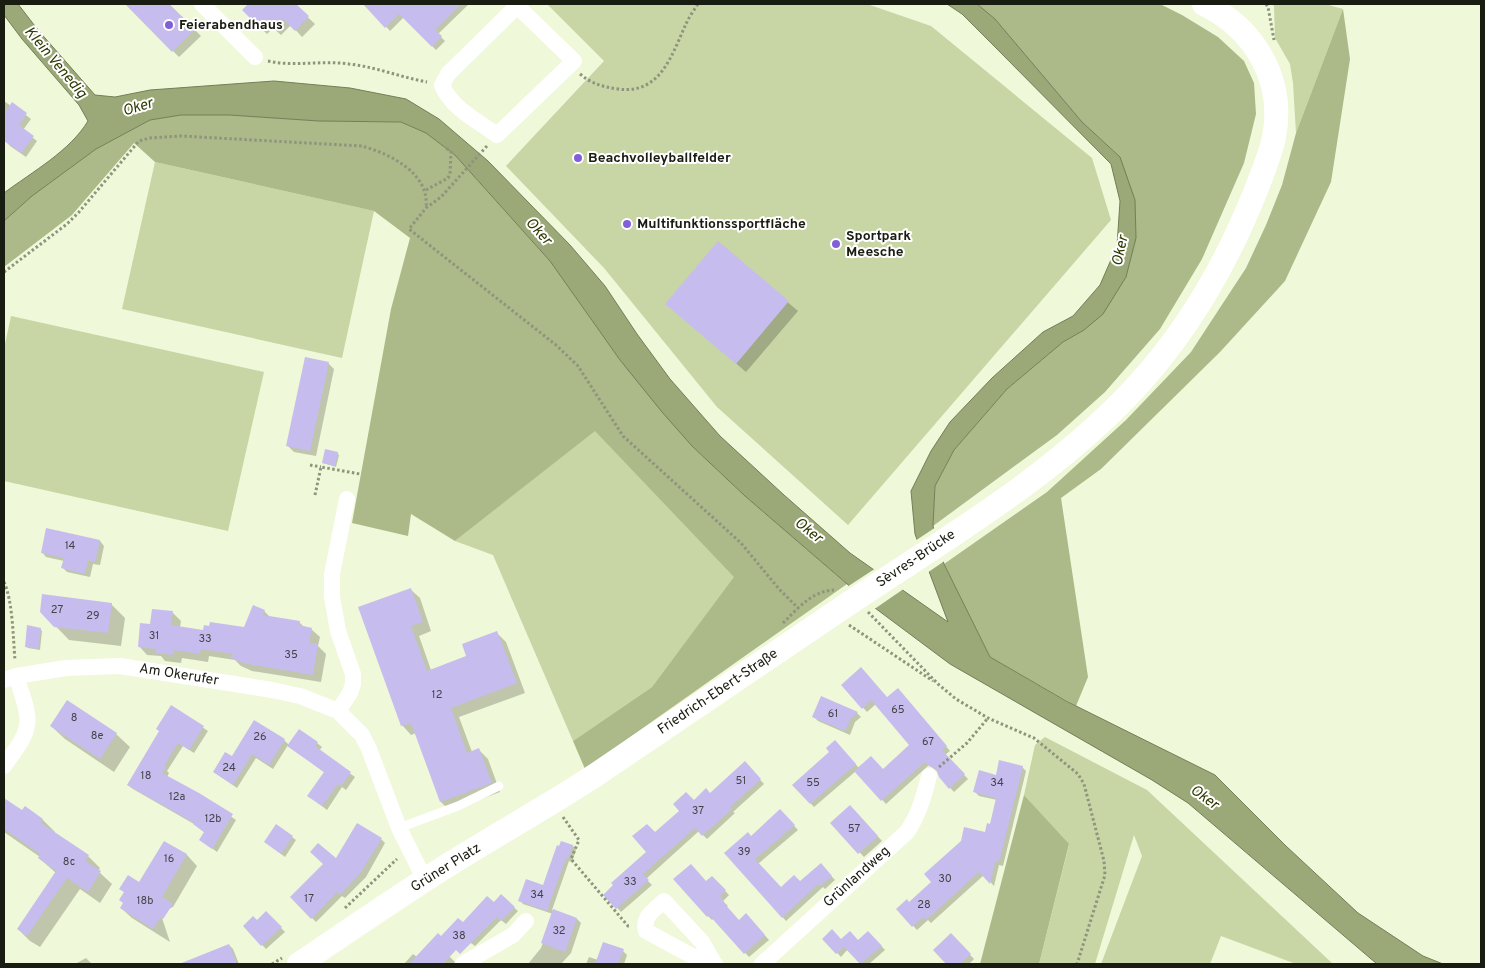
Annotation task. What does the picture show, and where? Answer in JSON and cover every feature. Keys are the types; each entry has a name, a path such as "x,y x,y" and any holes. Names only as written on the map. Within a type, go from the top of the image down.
{"main road":[{"name":"Sèvres-Brücke","path":"846,607 991,508 1070,449 1104,420 1138,385 1172,345 1191,318 1220,267 1257,189 1271,152 1277,108 1275,90 1270,73 1262,55 1251,39 1227,17 1204,4"},
{"name":"Friedrich-Ebert-Straße","path":"595,775 846,607"},
{"name":"Grüner Platz","path":"293,960 595,775"}],"street":[{"path":"202,4 255,57"},
{"path":"516,5 574,61 497,135 453,103 446,95 442,85 448,74 516,5"},
{"path":"338,712 350,693 353,684 353,674 338,631 332,597 332,574 347,499"},
{"name":"Am Okerufer","path":"10,678 66,668 120,666 272,690 300,696 338,712 362,735 408,849 425,880"},
{"path":"4,766 23,738 28,718 10,678"},
{"name":"Grünlandweg","path":"762,964 907,832 916,819 923,802 929,776"},
{"path":"664,902 702,942 714,963 694,957 646,931 644,925 648,915 664,902"},
{"path":"463,964 513,935 526,921"}],"lane":[{"path":"399,828 458,806 499,786"}],"path":[{"path":"574,61 580,74 589,81 604,88 628,91 648,85 664,71 676,49 686,23 698,4"},
{"path":"1266,4 1275,46"},
{"path":"255,57 285,64 347,63 381,69 402,78 442,85"},
{"path":"4,272 80,212 139,142 149,138 182,136 362,146 378,151 397,161 416,176 426,190 426,208"},
{"path":"493,139 441,197 426,208 409,229 556,345 578,366 623,436 741,543 779,590 798,608 810,597 823,592 846,607 882,625 938,684"},
{"path":"426,190 448,178 450,174 451,152 446,148"},
{"path":"310,465 360,474"},
{"path":"315,495 321,467"},
{"path":"4,582 12,622 10,678"},
{"path":"846,607 852,627 938,684 956,699 988,718 1034,738 1078,774 1084,784 1104,861 1105,875 1077,964"},
{"path":"929,776 967,743 988,718"},
{"path":"553,802 579,840 572,859 628,926 644,925"},
{"path":"339,914 408,849"},
{"path":"272,964 293,960"}],"shaded area":[{"name":"Sportpark Meesche","path":"547,4 867,4 931,26 1092,158 1111,220 848,525 717,407 604,268 506,166 604,61"},
{"path":"977,4 1160,4 1218,37 1244,61 1254,83 1256,114 1244,163 1202,259 1160,329 1105,392 1057,435 933,526 935,486 954,450 1007,389 1063,342 1084,330 1126,277 1120,157 1082,122 995,19"},
{"path":"1272,4 1325,4 1343,9 1296,133 1290,64 1275,38 1274,6"},
{"path":"1343,9 1350,59 1331,182 1285,281 1220,352 1101,469 1061,498 1088,677 1076,706 990,657 944,564 1047,492 1126,420 1191,352 1246,268 1266,225 1282,185 1296,133"},
{"path":"181,115 229,115 319,121 401,122 426,133 455,155 550,261 620,360 692,446 745,496 847,584 585,769 573,741 652,687 734,577 595,431 455,541 411,514 408,536 352,523 391,309 410,238 374,211 155,162 134,143 72,215 4,267 4,221 32,196 96,149 150,120"},
{"path":"155,162 374,211 342,358 122,309"},
{"path":"11,316 264,372 228,531 4,481 4,349"},
{"path":"595,430 735,577 652,687 573,741 493,555 455,541"},
{"path":"1045,737 1147,790 1333,964 1296,964 1221,936 1210,964 1101,964 1142,856 1134,835 1095,964 1039,964 1069,845 1024,795 1035,745"},
{"path":"1024,795 1069,844 1039,964 980,964"}],"water":[{"path":"4,4 18,4 38,30 95,95 115,97 150,90 274,81 350,88 406,99 439,119 488,161 570,245 605,286 670,379 720,436 850,553 948,622 915,534 911,491 931,451 950,422 992,378 1043,332 1073,316 1100,285 1117,246 1120,201 1111,164 962,14 947,4 977,4 995,19 1082,122 1120,157 1135,200 1136,238 1126,277 1103,314 1084,330 1063,342 1007,389 954,450 935,486 933,526 944,564 990,657 1068,702 1215,775 1286,846 1358,913 1423,956 1443,964 1377,964 1188,803 1152,780 950,664 875,608 745,496 692,446 620,360 550,261 455,155 426,133 401,122 319,121 229,115 181,115 150,120 96,149 32,196 4,221 4,193 61,151 88,121 79,105 22,39 4,15"}],"pier":[{"path":"936,527 946,560 927,573 915,541"},
{"path":"876,568 905,588 873,610 847,587"}],"building":[{"name":"Feierabendhaus","path":"125,4 169,4 195,29 172,52"},
{"path":"248,4 296,4 309,16 295,31 283,19 273,29 266,22 260,28 242,10"},
{"path":"363,4 461,4 435,30 442,36 432,47 399,14 385,28"},
{"path":"12,102 27,113 19,125 34,136 21,153 4,141 4,114"},
{"path":"718,241 789,301 736,364 665,304"},
{"path":"305,357 329,362 310,451 286,446"},
{"path":"325,449 338,452 335,466 322,463"},
{"path":"46,528 100,540 95,562 88,560 85,574 61,568 64,558 41,553"},
{"path":"411,588 423,622 411,626 427,671 466,656 462,644 497,631 517,683 451,708 467,753 479,748 492,783 440,802 411,723 401,726 358,607"},
{"path":"42,594 112,603 108,633 54,627 40,612"},
{"path":"253,605 265,610 263,615 300,621 299,625 312,628 309,643 318,644 313,675 243,663 231,658 233,654 201,649 200,654 174,650 173,655 156,653 156,649 138,647 140,623 150,624 152,609 173,611 171,625 203,630 204,625 209,626 210,622 244,627"},
{"path":"27,625 41,628 38,649 25,647"},
{"path":"861,667 887,697 898,688 947,746 942,750 965,774 949,789 939,777 936,769 925,762 881,801 854,771 871,756 883,769 909,745 871,700 862,709 841,685"},
{"path":"821,696 858,712 851,718 845,731 812,717"},
{"path":"67,700 117,733 100,759 50,726"},
{"path":"171,705 204,726 189,750 178,743 164,766 166,767 162,773 233,814 212,849 199,840 204,832 194,823 127,785 159,731 156,729"},
{"path":"254,720 285,739 269,765 252,754 233,785 213,772 225,752 232,756"},
{"path":"299,729 318,742 315,746 351,772 341,786 338,784 322,806 307,796 324,772 287,746"},
{"path":"835,740 856,764 810,804 792,785 829,752 826,748"},
{"path":"999,760 1023,766 999,862 995,862 990,884 979,872 926,920 923,917 912,927 896,909 907,899 909,902 931,882 924,874 961,841 964,827 985,832 987,823 990,824 996,798 973,792 979,770 996,775"},
{"path":"745,761 761,779 702,836 695,828 643,874 649,880 616,909 603,895 613,885 611,883 646,852 632,836 647,824 655,832 679,811 673,804 686,792 694,800 706,788 710,793"},
{"path":"4,798 22,810 25,806 43,819 41,823 89,855 85,861 101,871 88,892 67,878 27,936 17,929 56,871 38,858 40,854 4,829"},
{"path":"850,805 878,836 858,854 830,823"},
{"path":"780,809 795,825 755,859 781,887 794,875 800,881 821,863 832,876 820,886 818,884 782,918 724,853 748,832 751,836"},
{"path":"357,823 382,838 361,872 340,895 337,892 311,919 290,897 323,864 310,852 318,843 336,858"},
{"path":"276,824 293,836 281,854 264,842"},
{"path":"164,841 187,854 162,897 173,904 163,919 160,918 153,929 120,908 123,903 119,900 124,892 119,889 128,875 139,882"},
{"path":"561,841 573,845 568,859 566,858 547,911 518,901 526,879 543,885 557,845 559,846"},
{"path":"691,864 706,881 712,876 726,890 720,896 739,920 746,913 765,935 744,954 673,879"},
{"path":"501,894 515,907 501,921 497,917 460,954 456,950 443,964 409,964 438,933 441,936 458,918 463,922 487,896 494,902"},
{"path":"553,909 577,918 565,952 541,943"},
{"path":"266,911 282,927 261,946 243,926 253,916 257,920"},
{"path":"832,929 841,939 850,931 858,940 868,931 882,946 860,964 844,947 836,954 822,939"},
{"path":"951,933 971,954 960,964 946,964 933,950"},
{"path":"603,942 624,949 618,964 595,964"},
{"path":"229,944 237,964 179,964"}],"place":[{"name":"Feierabendhaus","path":"169,25"},
{"name":"Beachvolleyballfelder","path":"578,158"},
{"name":"Multifunktionssportfläche","path":"627,224"},
{"name":"Sportpark Meesche","path":"836,244"}],"water label":[{"name":"Klein Venedig","path":"55,63"},
{"name":"Oker","path":"138,108"},
{"name":"Oker","path":"538,232"},
{"name":"Oker","path":"1121,251"},
{"name":"Oker","path":"808,531"},
{"name":"Oker","path":"1204,798"}]}
